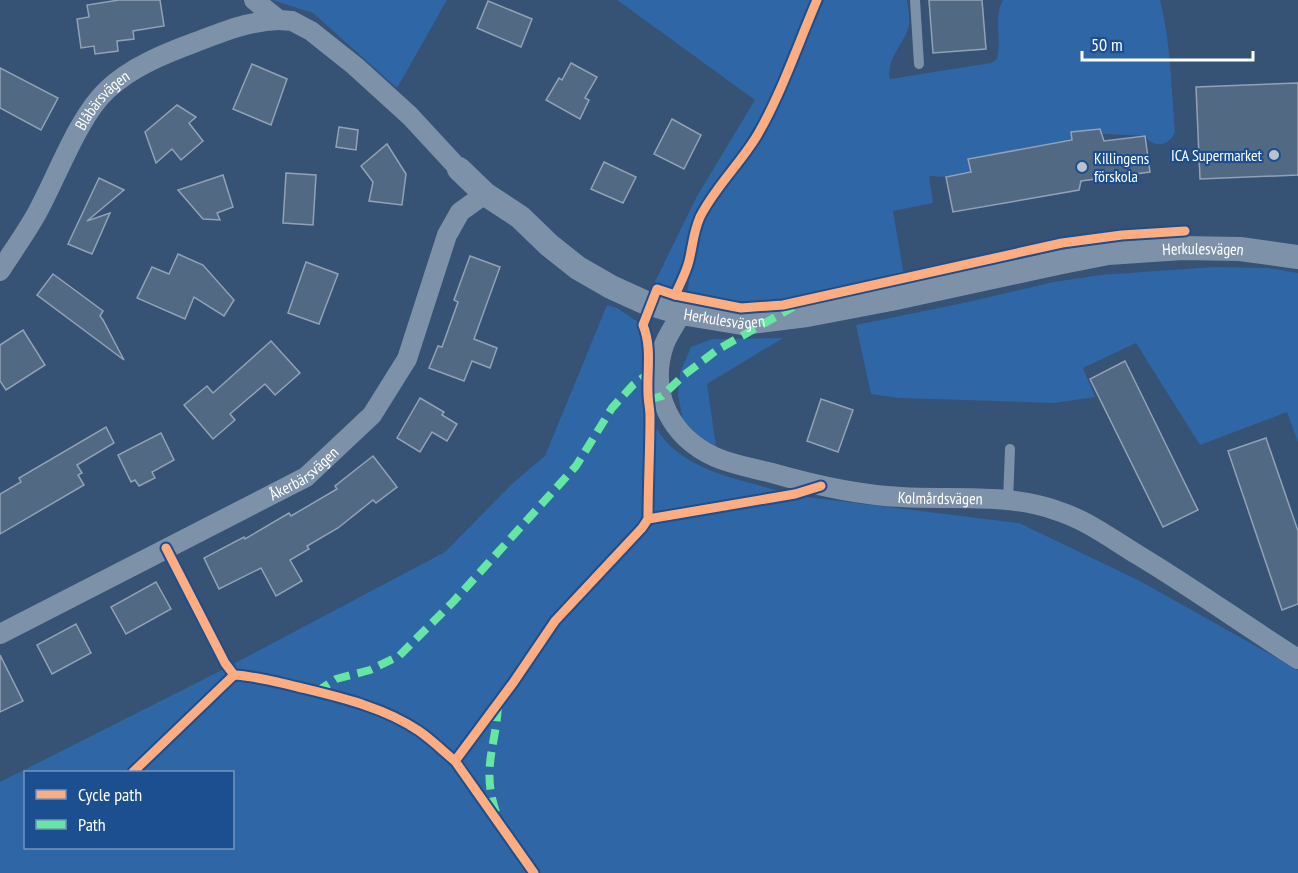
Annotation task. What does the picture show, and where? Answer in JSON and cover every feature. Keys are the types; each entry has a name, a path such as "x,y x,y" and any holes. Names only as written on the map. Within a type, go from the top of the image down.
{"street":[{"name":"Herkulesvägen","path":"254,0 279,20 292,21 311,31 355,66 411,116 485,194 520,218 578,268 644,302 681,313 742,323 807,315 1108,253 1209,248 1240,249 1298,257"},
{"name":"Blåbärsvägen","path":"0,271 37,213 88,115 108,88 141,66 229,28 261,20 279,20"},
{"name":"Åkerbärsvägen","path":"0,634 306,477 372,415 407,359 447,235 460,212 485,194"},
{"name":"Kolmårdsvägen","path":"681,313 665,343 660,375 663,402 669,419 684,438 695,446 739,465 821,486 900,497 1008,501 1054,509 1102,530 1298,659"}],"lane":[{"path":"915,0 919,64"},
{"path":"1008,501 1010,449"}],"shaded area":[{"path":"272,0 447,0 397,88 313,13"},
{"path":"617,0 812,0 766,108 743,146 703,202 693,222 683,262 676,281 669,291 653,286 697,196 755,100"},
{"path":"824,0 907,0 909,26 892,59 890,79 991,63 997,59 998,22 1003,0 1160,0 1169,49 1175,131 1170,140 1162,144 1153,143 1145,136 1071,132 1072,140 969,159 971,172 946,177 929,176 933,203 893,211 904,275 823,293 768,300 714,299 687,294 695,246 702,226 716,201 758,142"},
{"path":"1214,267 1268,268 1298,273 1298,442 1287,412 1200,445 1136,343 1083,368 1095,397 1054,403 899,398 871,394 856,325 1054,282 1100,275"},
{"path":"607,305 617,308 641,324 645,348 644,388 650,414 660,434 674,450 692,462 712,471 780,491 786,498 806,497 1019,523 1140,581 1298,670 1298,873 0,873 0,782 222,670 445,552 514,482 545,456"},
{"path":"783,338 707,384 716,446 699,437 683,420 678,395 680,373 691,347 712,339"}],"building":[{"path":"119,0 160,0 164,26 133,31 134,39 117,41 118,51 95,54 94,46 81,48 77,19 89,17 87,5"},
{"path":"929,0 982,0 986,49 933,53"},
{"path":"488,1 532,19 521,47 477,28"},
{"path":"571,63 597,77 585,98 589,100 580,119 546,100 559,78 562,80"},
{"path":"252,64 287,79 271,125 233,109"},
{"path":"0,68 58,98 41,130 0,108"},
{"path":"1298,83 1298,175 1200,179 1196,87"},
{"path":"177,105 196,117 189,123 203,141 181,160 172,149 156,163 145,132"},
{"path":"672,119 701,135 684,169 654,154"},
{"path":"339,127 358,130 356,150 336,147"},
{"path":"1100,129 1104,141 1145,136 1150,172 1081,181 1079,190 953,212 946,177 971,172 968,159 1072,140 1071,132"},
{"path":"387,144 406,174 402,205 369,201 373,182 361,166"},
{"path":"604,162 636,177 623,203 591,189"},
{"path":"286,173 316,175 313,225 283,223"},
{"path":"223,175 233,207 217,213 220,220 203,219 178,190"},
{"path":"99,178 124,190 87,221 110,213 92,254 68,244"},
{"path":"178,254 203,265 234,300 224,316 194,297 185,319 137,298 152,267 169,274"},
{"path":"470,256 500,267 474,339 497,348 490,368 472,361 464,381 429,368 438,346 442,347 458,302 454,300"},
{"path":"306,262 338,274 319,324 288,313"},
{"path":"53,274 103,311 100,316 124,360 37,295"},
{"path":"23,330 45,365 6,390 0,381 0,345"},
{"path":"271,341 300,373 275,395 265,384 230,414 235,420 213,439 184,405 207,386 213,393"},
{"path":"1125,361 1198,510 1163,527 1090,379"},
{"path":"420,398 444,412 442,415 457,424 447,441 432,432 420,452 397,438"},
{"path":"821,399 853,410 838,452 807,441"},
{"path":"106,427 114,443 77,465 82,473 78,475 84,485 0,534 0,494 21,482 19,478"},
{"path":"161,433 174,460 152,472 155,478 139,486 135,480 131,482 118,455"},
{"path":"1266,438 1298,531 1298,604 1282,610 1228,451"},
{"path":"373,456 397,487 376,503 373,500 338,528 307,546 309,549 290,560 302,581 276,596 261,568 219,589 204,558 244,537 245,539 289,513 291,516 337,489 335,486"},
{"path":"156,582 171,609 126,634 111,607"},
{"path":"76,624 91,653 52,674 37,645"},
{"path":"0,655 23,701 0,712"}],"marked path":[{"path":"648,400 662,396 684,375 717,350 793,307"},
{"path":"316,692 336,679 370,670 399,656 453,602 576,466 612,408 633,385 648,374"},
{"path":"496,812 490,783 490,770 498,705"}],"cycle path":[{"path":"817,0 767,118 751,145 713,195 700,217 688,265 675,295 741,308 783,305 1062,243 1122,235 1185,231"},
{"path":"534,873 455,761 513,683 555,621 648,519 650,416 648,350 643,325 657,289 675,295"},
{"path":"648,519 795,494 821,486"},
{"path":"166,548 225,663 234,675"},
{"path":"134,771 234,675 298,687 376,709 419,731 455,761"}],"place":[{"name":"ICA Supermarket","path":"1274,155"},
{"name":"Killingens förskola","path":"1082,167"}]}
